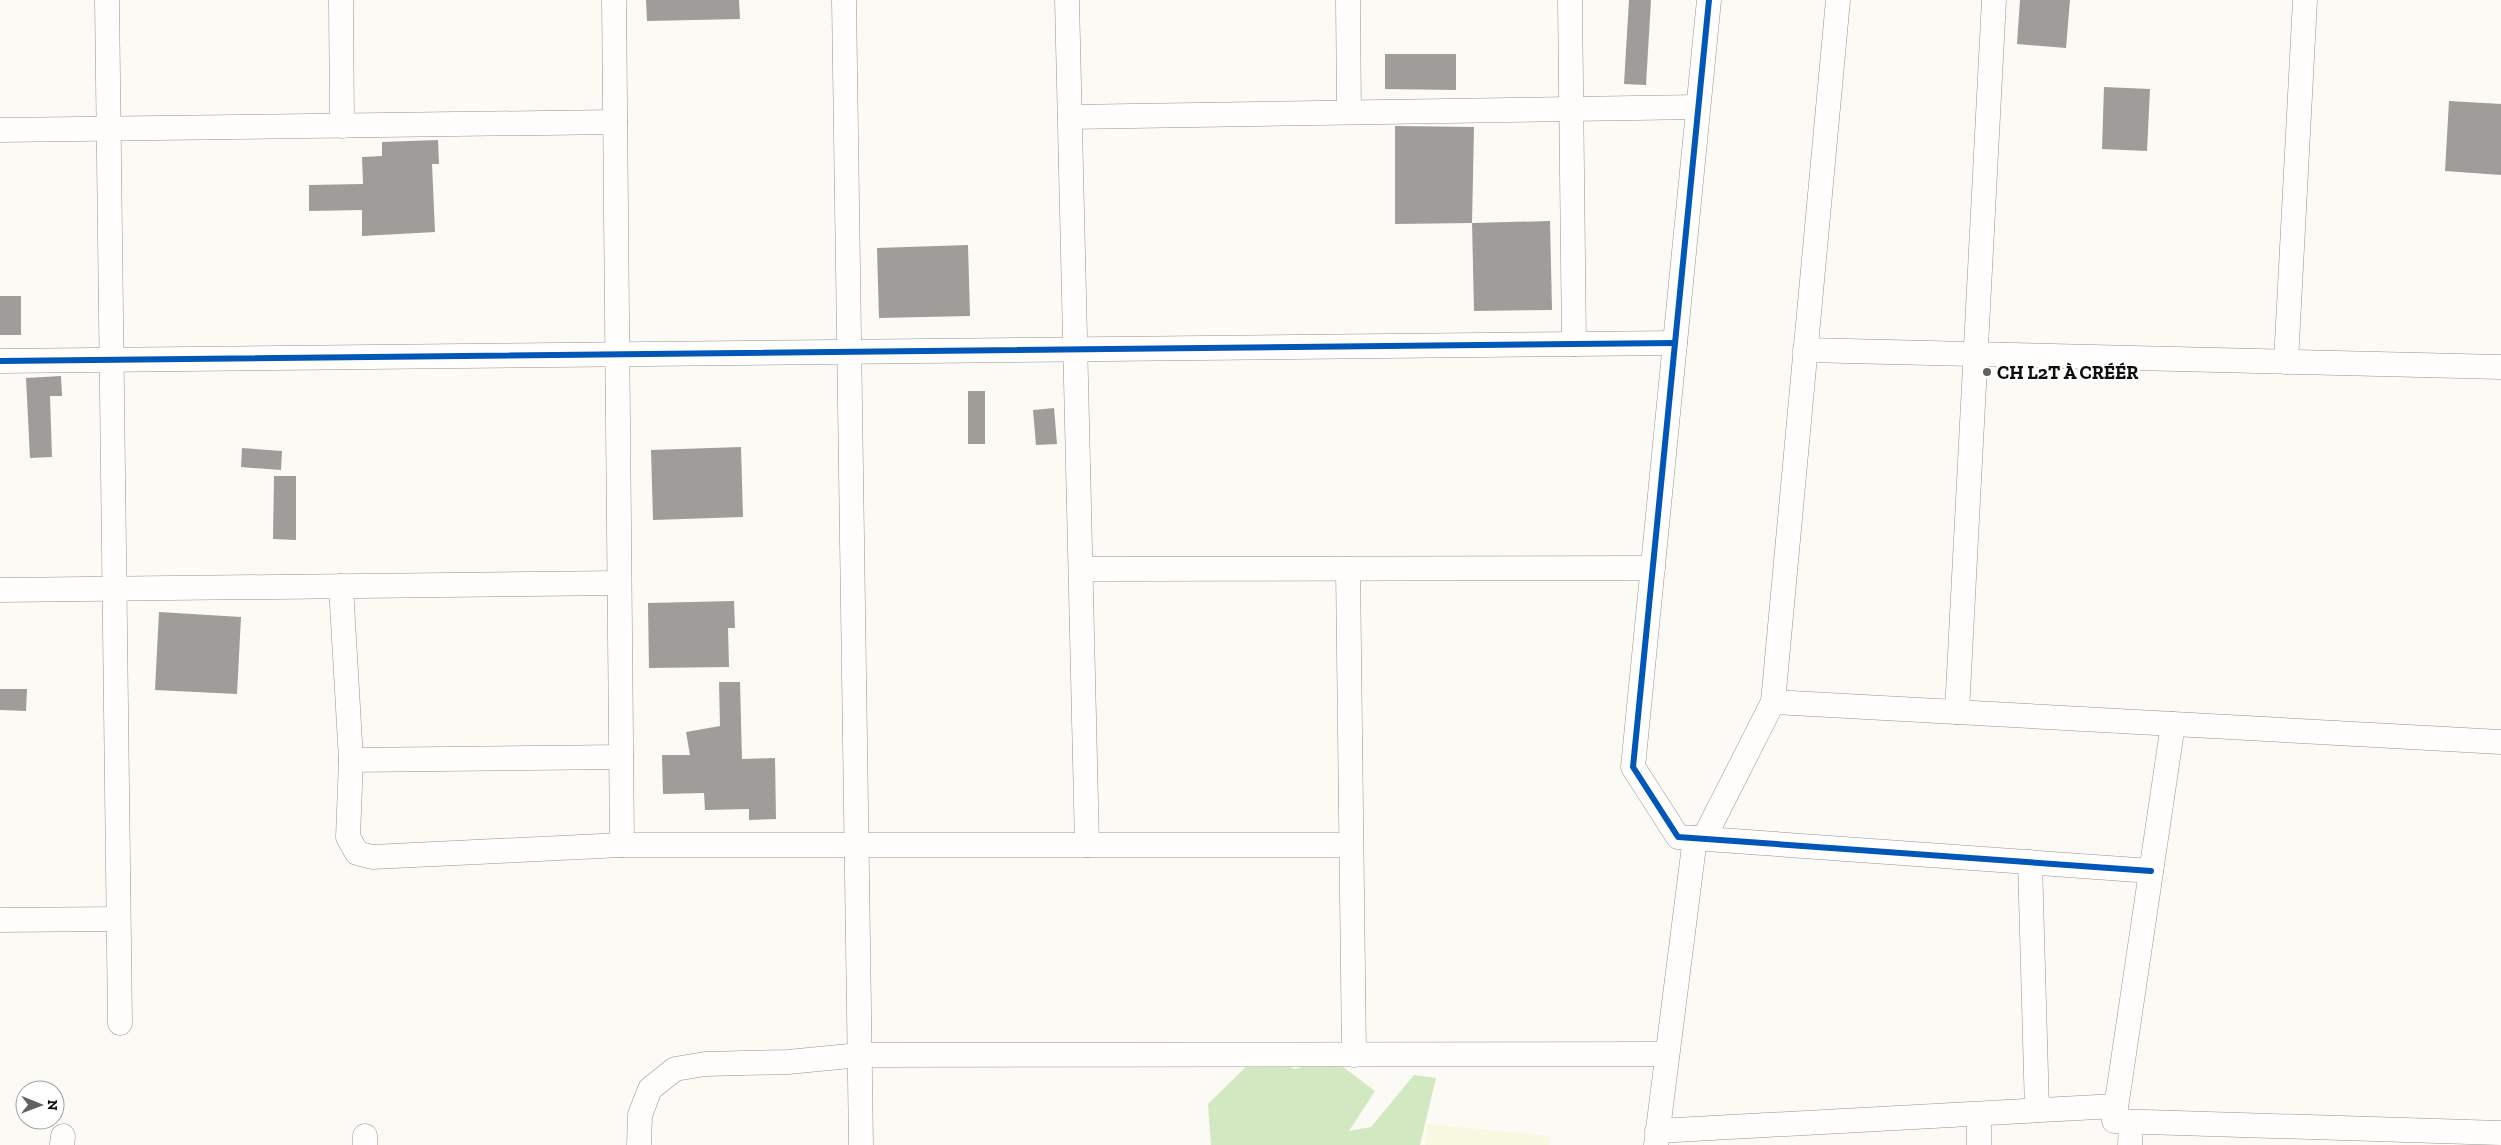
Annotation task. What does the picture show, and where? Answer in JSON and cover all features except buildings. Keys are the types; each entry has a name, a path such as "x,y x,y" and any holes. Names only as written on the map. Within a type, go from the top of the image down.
{"street":[{"path":"107,0 120,1022"},
{"path":"341,0 342,126"},
{"path":"614,0 622,845"},
{"path":"844,0 861,1145"},
{"path":"1067,0 1087,845"},
{"path":"1348,0 1349,112"},
{"path":"1570,0 1574,344"},
{"path":"1709,0 1634,767 1678,837 2151,871"},
{"path":"1838,0 1773,702 1699,838 1656,1138 2037,1110 2123,1114 2256,1135 2420,1138 2501,1133"},
{"path":"1957,712 1994,0"},
{"path":"2286,362 2305,0"},
{"path":"1070,116 1698,107"},
{"path":"0,130 615,122"},
{"path":"0,361 1675,343"},
{"path":"1805,350 2501,367"},
{"path":"1080,569 1653,568"},
{"path":"1348,569 1354,1055"},
{"path":"0,590 619,583"},
{"path":"341,586 351,760 348,837 357,853 372,857 622,845 1351,845"},
{"path":"1773,702 2501,742"},
{"path":"2130,1145 2123,1114 2151,871 2173,724"},
{"path":"351,760 621,757"},
{"path":"2030,862 2037,1110"},
{"path":"0,920 118,919"},
{"path":"639,1145 640,1115 650,1089 675,1069 705,1064 788,1062 860,1056 1667,1054"},
{"path":"1979,1114 1979,1145"}],"green space":[{"path":"1258,1055 1295,1069 1331,1058 1375,1091 1349,1131 1371,1127 1414,1075 1436,1078 1420,1145 1211,1145 1208,1104"},
{"path":"1427,1124 1551,1136 1550,1145 1425,1145"}],"cycle path":[{"path":"1709,0 1633,767 1678,837 2151,871"},
{"path":"0,361 1675,343"}],"place":[{"name":"CH L2T À CRÉÉR","path":"1987,372"}]}
